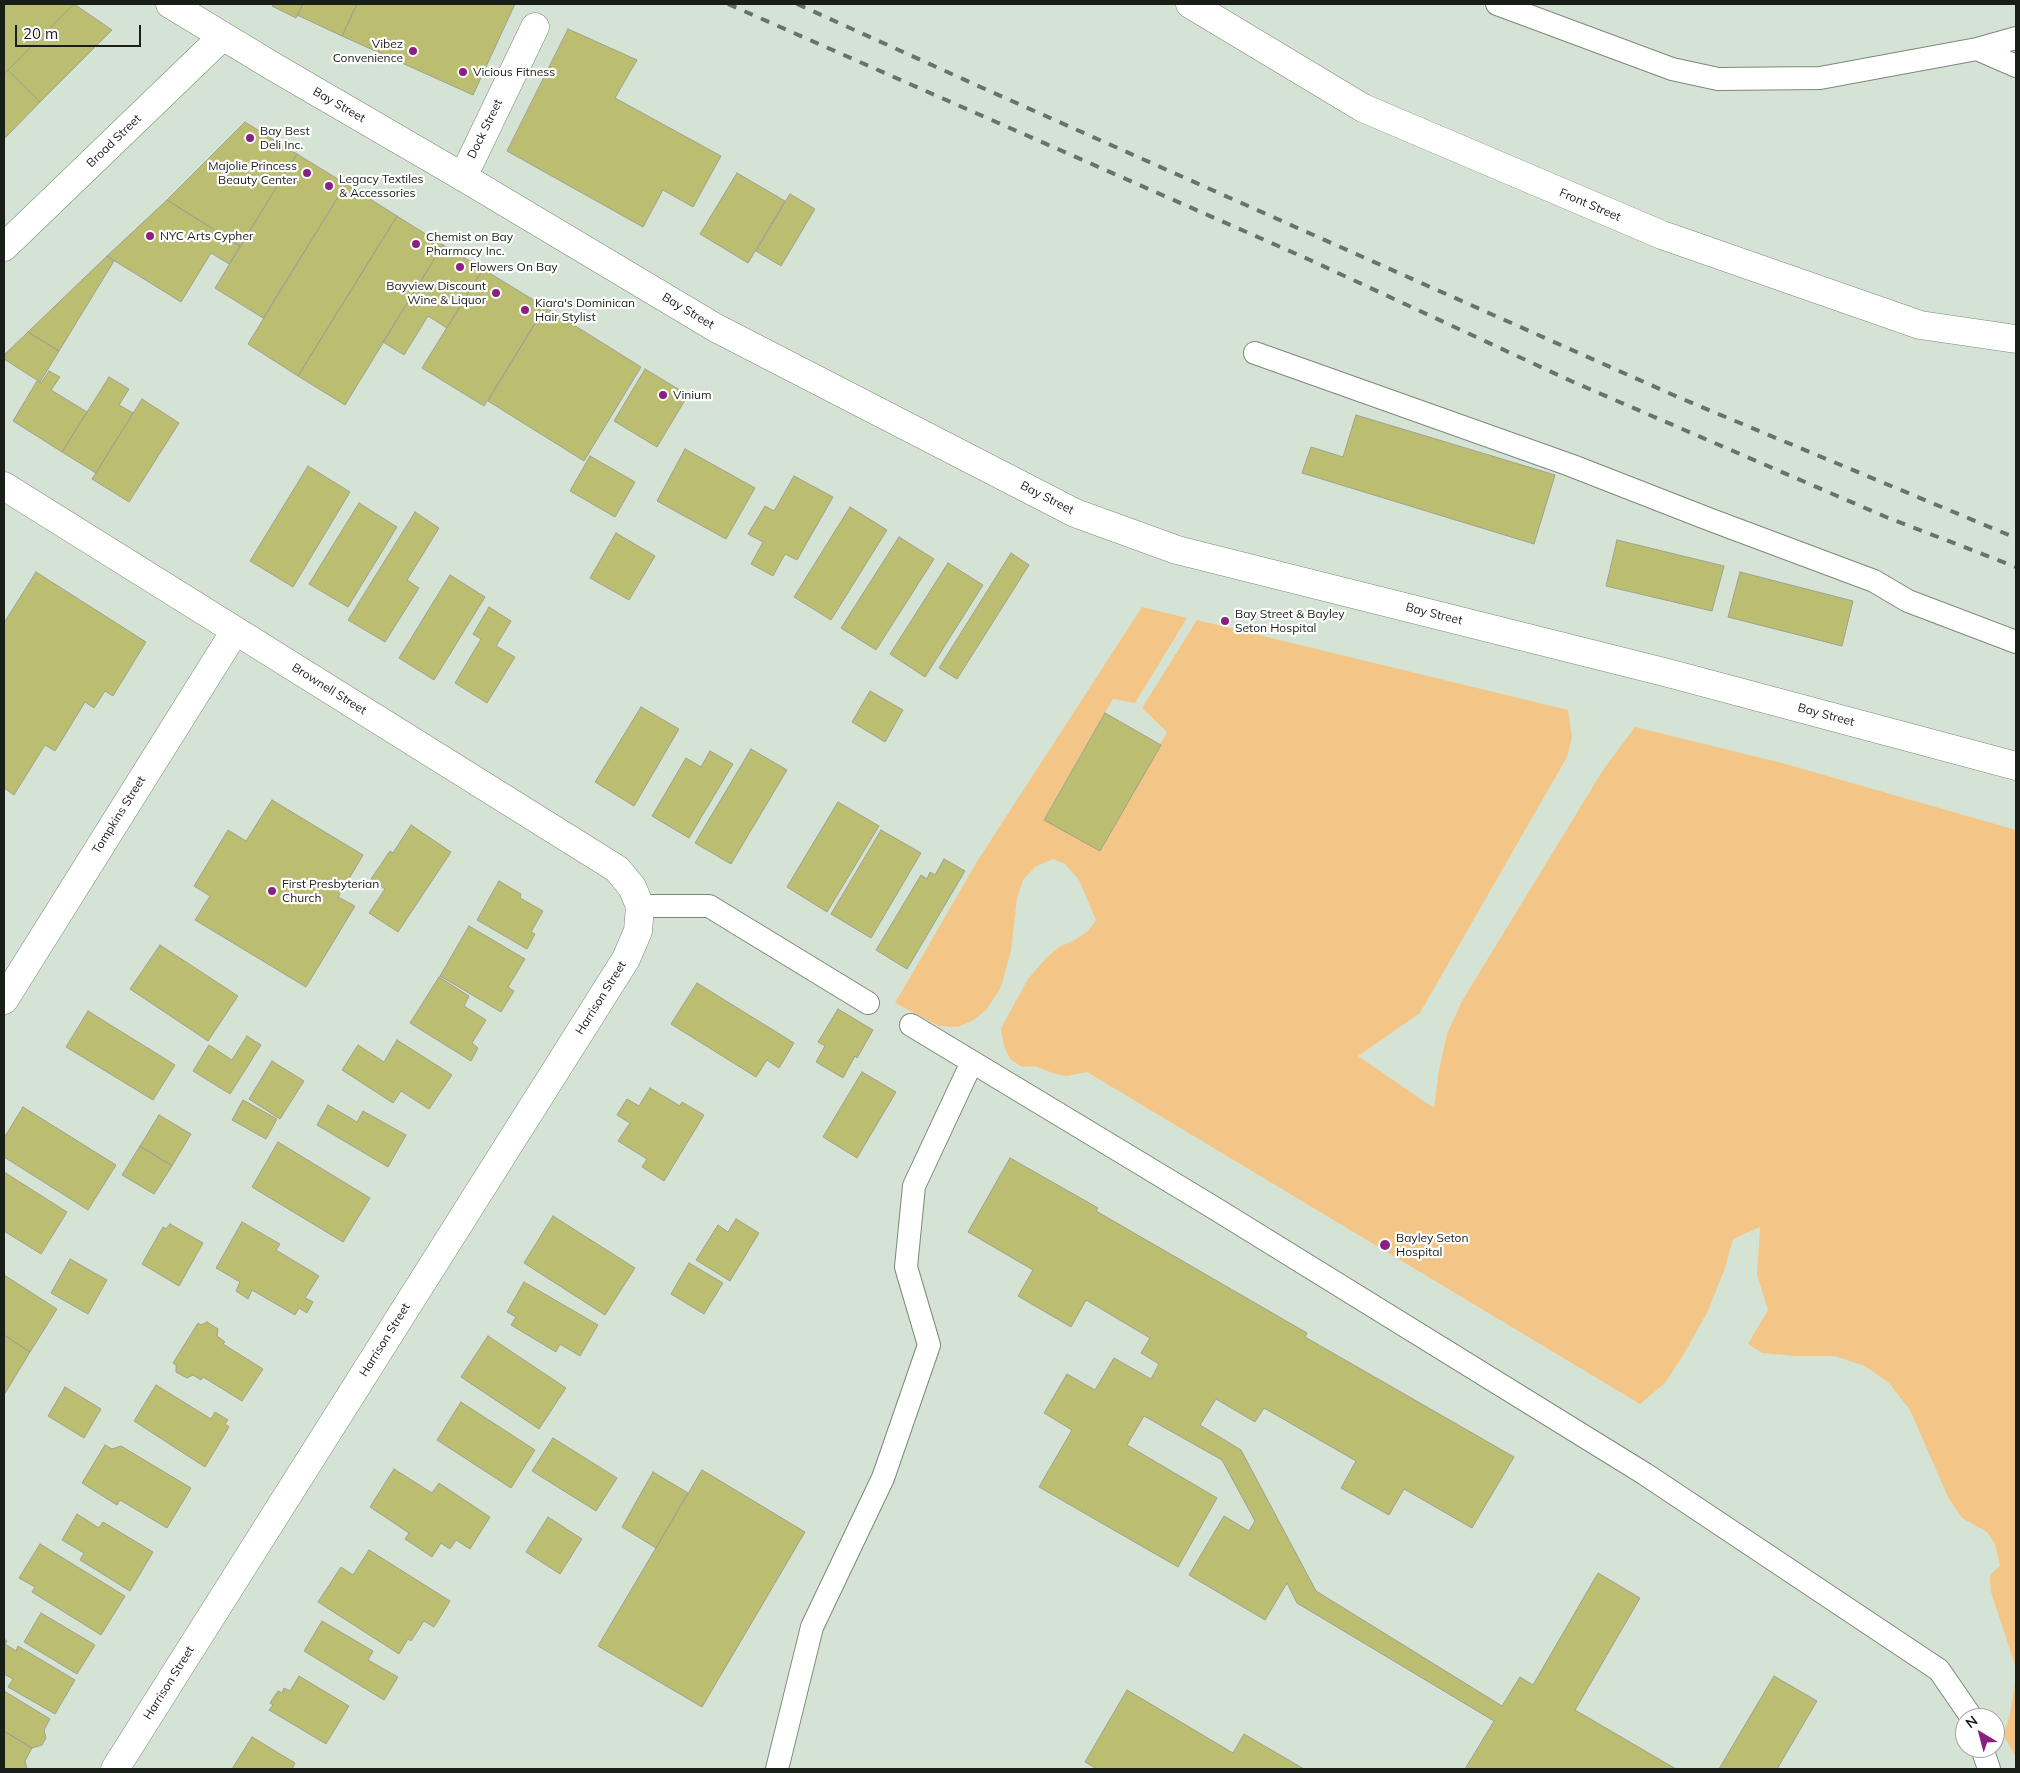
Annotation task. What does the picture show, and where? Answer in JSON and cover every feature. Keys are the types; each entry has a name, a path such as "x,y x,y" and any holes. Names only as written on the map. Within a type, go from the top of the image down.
{"street":[{"name":"Bay Street","path":"170,4 716,328 1075,513 1177,550 1678,676 2016,766"},
{"name":"Front Street","path":"1190,4 1363,108 1662,235 1920,325 2016,339"},
{"name":"Dock Street","path":"462,177 534,27"},
{"name":"Broad Street","path":"4,247 223,36"},
{"name":"Brownell Street","path":"4,486 617,870 632,887 640,906"},
{"name":"Tompkins Street","path":"4,1000 234,630"},
{"name":"Harrison Street","path":"115,1769 626,959 638,930 640,906"}],"lane":[{"path":"1497,4 1672,69 1718,79 1820,78 1977,49 2016,38"},
{"path":"1977,49 2016,66"},
{"path":"1255,353 1570,465 1874,581 1908,602 2016,642"},
{"path":"640,906 708,906 868,1003"},
{"path":"911,1025 1210,1206 1645,1474 1939,1670 1965,1708"},
{"path":"777,1769 812,1627 883,1478 929,1345 906,1267 914,1186 972,1062"}],"shaded area":[{"path":"1142,607 1187,618 1135,703 1113,699 1044,819 1100,851 1167,732 1142,708 1197,620 1568,710 1572,738 1567,757 1420,1013 1358,1056 1434,1108 1439,1070 1447,1034 1462,1001 1603,770 1635,727 1782,763 2016,830 2016,1668 1991,1592 1990,1575 2000,1566 1995,1544 1987,1532 1962,1518 1948,1497 1910,1410 1889,1383 1865,1366 1835,1356 1797,1356 1762,1353 1748,1344 1768,1310 1757,1275 1760,1227 1733,1239 1725,1268 1708,1311 1685,1352 1665,1383 1640,1404 1087,1072 1067,1076 1055,1074 1035,1066 1022,1067 1010,1059 1004,1046 1001,1028 1028,979 1045,959 1059,947 1075,940 1088,931 1096,920 1079,880 1065,864 1053,859 1035,867 1023,880 1017,898 1011,951 1001,987 987,1009 974,1020 958,1027 939,1026 895,1003 978,860"},
{"path":"2016,1677 2016,1757 2005,1738 2005,1729 2009,1719"}],"building":[{"path":"74,4 4,74 4,5"},
{"path":"74,4 112,30 40,102 8,70"},
{"path":"274,4 303,4 296,18 272,6"},
{"path":"303,4 357,4 342,36 297,15"},
{"path":"357,4 515,4 473,95 342,36"},
{"path":"568,29 637,60 615,98 721,156 693,207 663,190 643,227 507,151"},
{"path":"8,70 40,102 4,139 4,74"},
{"path":"245,122 297,154 240,246 167,200"},
{"path":"297,154 346,184 263,318 215,288"},
{"path":"737,173 785,201 748,263 700,234"},
{"path":"346,184 397,216 298,376 248,344"},
{"path":"790,194 815,209 781,266 756,251"},
{"path":"167,200 240,246 229,264 211,253 181,302 107,256"},
{"path":"397,216 443,245 345,405 298,376"},
{"path":"443,245 483,269 447,328 428,316 404,355 383,342"},
{"path":"107,256 114,261 59,351 28,332"},
{"path":"483,269 545,307 484,406 422,368"},
{"path":"545,307 641,367 584,461 488,401"},
{"path":"28,332 59,351 40,382 4,359 4,355"},
{"path":"645,369 688,395 657,447 614,421"},
{"path":"49,371 60,377 51,390 87,412 62,452 13,421 37,381 41,383"},
{"path":"109,377 129,389 119,405 133,413 96,473 62,452"},
{"path":"142,399 179,423 129,502 92,479"},
{"path":"1356,415 1555,475 1534,544 1302,473 1311,447 1343,457"},
{"path":"685,449 755,488 726,539 657,501"},
{"path":"590,456 635,482 615,517 570,491"},
{"path":"308,466 350,492 293,587 250,561"},
{"path":"794,476 833,497 797,560 785,554 773,576 751,564 763,542 748,534 765,506 774,511"},
{"path":"359,503 397,527 348,607 309,584"},
{"path":"850,507 887,530 831,620 794,597"},
{"path":"415,512 439,528 407,580 419,588 385,642 348,620"},
{"path":"616,533 655,556 629,600 590,578"},
{"path":"899,537 934,559 876,650 841,628"},
{"path":"1617,540 1724,566 1712,611 1606,586"},
{"path":"1011,553 1029,565 957,679 939,668"},
{"path":"948,563 983,585 925,677 890,654"},
{"path":"36,572 146,642 113,696 105,691 94,708 85,702 55,751 45,745 14,795 4,788 4,623"},
{"path":"1740,572 1853,601 1842,646 1728,617"},
{"path":"450,575 485,597 434,680 399,658"},
{"path":"489,607 511,621 496,646 515,657 487,703 455,683 481,639 473,634"},
{"path":"870,691 903,710 885,742 852,722"},
{"path":"641,707 679,729 634,806 595,782"},
{"path":"1105,713 1161,745 1100,851 1044,820"},
{"path":"751,749 787,770 731,864 695,843"},
{"path":"710,751 733,764 689,838 652,816 686,758 701,767"},
{"name":"First Presbyterian Church","path":"272,800 363,855 338,897 355,906 306,987 195,920 210,896 194,886 228,830 246,841"},
{"path":"838,802 879,826 827,912 787,887"},
{"path":"411,825 451,852 398,932 369,913 385,889 371,879 390,851 393,853"},
{"path":"881,830 921,853 871,938 831,914"},
{"path":"944,859 965,871 907,969 876,950 921,875 927,879 930,872 935,875"},
{"path":"499,881 521,894 520,898 543,911 531,932 535,934 527,949 477,920"},
{"path":"469,926 525,959 508,987 514,991 501,1012 440,976"},
{"path":"160,945 238,996 208,1041 130,989"},
{"path":"439,977 469,996 464,1006 486,1020 472,1043 478,1048 471,1061 410,1023"},
{"path":"697,983 794,1043 779,1068 767,1060 756,1077 671,1024"},
{"path":"838,1009 873,1030 843,1078 816,1062 825,1046 818,1042"},
{"path":"88,1011 175,1065 153,1100 66,1047"},
{"path":"247,1036 261,1045 230,1094 193,1071 209,1045 232,1060"},
{"path":"397,1040 452,1075 429,1109 401,1091 393,1103 342,1070 358,1045 384,1062"},
{"path":"272,1061 304,1081 280,1119 249,1099"},
{"path":"862,1072 896,1092 857,1158 823,1137"},
{"path":"650,1088 680,1106 682,1102 704,1115 664,1181 642,1167 647,1159 618,1141 630,1123 617,1115 627,1099 639,1106"},
{"path":"243,1100 277,1119 266,1139 232,1120"},
{"path":"328,1105 357,1122 363,1111 406,1135 388,1167 317,1125"},
{"path":"23,1107 116,1165 88,1210 4,1157 4,1138"},
{"path":"159,1115 191,1134 172,1166 140,1146"},
{"path":"278,1142 370,1198 343,1242 252,1187"},
{"path":"140,1146 172,1166 154,1194 122,1175"},
{"path":"1010,1158 1098,1208 1096,1211 1307,1333 1305,1337 1514,1457 1472,1528 1404,1489 1389,1515 1341,1488 1356,1461 1264,1408 1255,1422 1216,1399 1200,1425 1241,1450 1316,1591 1502,1706 1520,1677 1533,1685 1598,1573 1640,1598 1575,1710 1676,1769 1465,1769 1494,1721 1297,1603 1287,1583 1265,1620 1189,1575 1224,1516 1249,1531 1255,1521 1222,1460 1144,1416 1127,1445 1217,1498 1178,1567 1039,1487 1072,1430 1044,1413 1067,1374 1095,1390 1114,1358 1151,1379 1159,1364 1141,1353 1150,1338 1086,1300 1071,1327 1018,1296 1033,1270 968,1232"},
{"path":"4,1172 67,1212 41,1254 4,1231"},
{"path":"553,1216 635,1268 605,1315 524,1263"},
{"path":"736,1219 759,1233 730,1281 696,1260 718,1225 728,1232"},
{"path":"242,1222 280,1244 276,1250 319,1276 305,1298 313,1302 307,1313 299,1308 295,1315 252,1290 248,1299 236,1291 240,1282 216,1268"},
{"path":"170,1224 203,1243 179,1286 142,1264 163,1227 166,1229"},
{"path":"70,1259 107,1280 88,1314 51,1293"},
{"path":"689,1263 723,1283 704,1314 671,1294"},
{"path":"4,1275 57,1309 30,1352 4,1335"},
{"path":"524,1282 598,1325 580,1356 560,1344 556,1352 511,1325 516,1317 507,1312"},
{"path":"207,1322 218,1329 217,1336 225,1342 223,1344 263,1369 242,1401 203,1377 201,1380 193,1375 187,1378 176,1372 176,1365 173,1363 198,1323 201,1325"},
{"path":"4,1335 30,1352 4,1395"},
{"path":"488,1336 566,1388 539,1429 461,1377"},
{"path":"156,1385 211,1419 215,1412 228,1420 225,1424 229,1427 205,1467 134,1421"},
{"path":"65,1387 101,1409 84,1438 48,1416"},
{"path":"461,1402 535,1450 511,1488 437,1440"},
{"path":"553,1438 617,1478 596,1511 532,1471"},
{"path":"105,1445 112,1449 121,1446 191,1488 167,1528 120,1500 117,1505 82,1483"},
{"path":"394,1469 432,1493 439,1483 490,1517 470,1549 456,1540 450,1549 441,1543 432,1557 405,1539 409,1533 370,1507"},
{"path":"702,1470 805,1532 702,1707 598,1646"},
{"path":"653,1472 688,1493 656,1548 622,1527"},
{"path":"77,1514 99,1528 103,1522 153,1552 130,1591 80,1560 84,1553 62,1540"},
{"path":"548,1517 582,1539 560,1574 526,1552"},
{"path":"40,1544 125,1596 101,1635 32,1592 35,1587 19,1578"},
{"path":"369,1550 450,1601 434,1627 424,1621 411,1641 408,1639 399,1654 318,1602 341,1567 353,1575"},
{"path":"41,1613 95,1645 77,1674 24,1642"},
{"path":"322,1621 373,1651 368,1660 398,1677 384,1700 304,1651"},
{"path":"4,1639 7,1641 5,1644 16,1651 18,1646 75,1680 55,1714 8,1687 13,1679 4,1674"},
{"path":"299,1676 349,1706 326,1744 269,1710 273,1705 270,1703 278,1691 282,1693 284,1688 290,1691"},
{"path":"1774,1676 1817,1701 1777,1769 1719,1769"},
{"path":"1127,1690 1233,1753 1244,1734 1304,1769 1097,1769 1085,1762"},
{"path":"4,1691 50,1719 44,1730 46,1738 42,1745 32,1748 4,1731"},
{"path":"4,1731 32,1748 25,1761 27,1769 4,1769"},
{"path":"252,1737 295,1763 292,1769 232,1769"}],"railway":[{"path":"728,4 1310,260 1571,381 1886,517 2016,567"},
{"path":"797,4 1680,398 2016,538"}],"place":[{"name":"Vibez Convenience","path":"413,51"},
{"name":"Vicious Fitness","path":"463,72"},
{"name":"Bay Best Deli Inc.","path":"250,138"},
{"name":"Majolie Princess Beauty Center","path":"307,173"},
{"name":"Legacy Textiles & Accessories","path":"329,186"},
{"name":"NYC Arts Cypher","path":"150,236"},
{"name":"Chemist on Bay Pharmacy Inc.","path":"416,244"},
{"name":"Flowers On Bay","path":"460,267"},
{"name":"Bayview Discount Wine & Liquor","path":"496,293"},
{"name":"Kiara's Dominican Hair Stylist","path":"525,310"},
{"name":"Vinium","path":"663,395"},
{"name":"Bay Street & Bayley Seton Hospital","path":"1225,621"},
{"name":"First Presbyterian Church","path":"272,891"},
{"name":"Bayley Seton Hospital","path":"1385,1245"}]}
